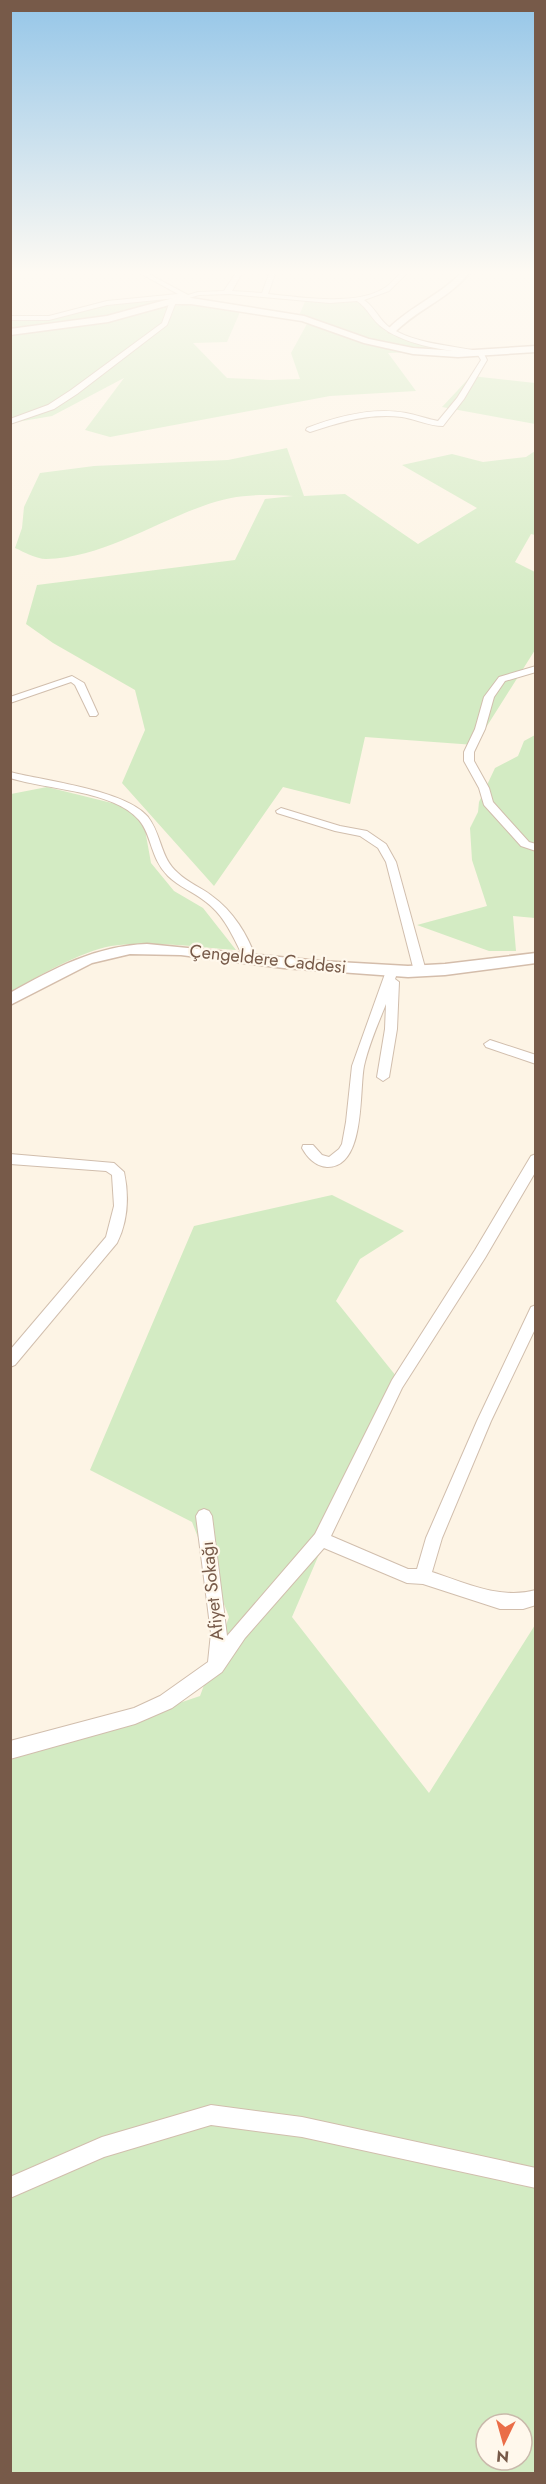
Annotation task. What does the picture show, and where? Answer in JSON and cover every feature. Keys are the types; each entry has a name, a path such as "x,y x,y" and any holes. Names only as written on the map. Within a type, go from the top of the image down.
{"street":[{"path":"10,422 51,407 81,387"},
{"path":"310,430 334,420 372,415 402,415 440,424 468,387"},
{"path":"536,669 502,680 489,697 480,729 469,752 468,761 484,788 488,803 525,844 536,848"},
{"path":"10,700 72,679 79,683 93,714"},
{"path":"10,775 93,793 127,805 137,812 150,827 166,868 182,883 217,905 242,939 250,959"},
{"path":"10,787 26,779"},
{"path":"280,811 339,829 363,833 382,846 391,862 420,970"},
{"name":"Çengeldere Caddesi","path":"10,1000 58,973 110,952 160,948 250,959 392,971 536,958"},
{"path":"383,1077 391,1029 392,971"},
{"path":"308,1148 317,1160 328,1163 339,1158 345,1150 351,1134 356,1074 392,971"},
{"path":"490,1044 536,1060"},
{"path":"10,1159 109,1166 118,1172 122,1189 120,1218 112,1239 10,1361"},
{"path":"10,1750 135,1716 166,1702 216,1666 239,1632 321,1539 397,1384 480,1254 536,1159"},
{"path":"423,1577 434,1538 484,1421 536,1311"},
{"name":"Afiyet Sokağı","path":"204,1516 219,1633 216,1666"},
{"path":"321,1539 407,1576 423,1577 500,1601 523,1601 536,1598"},
{"path":"10,2188 102,2147 211,2115 302,2127 536,2178"}],"green space":[{"path":"11,387 107,387 52,416 11,423"},
{"path":"117,387 413,387 416,391 330,396 110,437 85,430"},
{"path":"461,387 535,387 535,424 442,407"},
{"path":"287,448 304,496 345,494 418,544 477,508 402,465 452,454 483,462 526,457 535,451 535,535 531,534 515,562 535,572 535,650 475,745 365,737 350,804 283,787 214,886 122,783 145,730 135,690 53,643 26,624 37,585 235,560 265,499 293,496 247,496 214,502 106,547 66,557 42,559 15,548 22,528 24,507 40,473 94,466 228,460"},
{"path":"535,735 535,918 513,916 516,951 489,951 417,925 487,906 472,860 470,828 495,768 518,756 524,741"},
{"path":"47,787 124,806 144,824 151,863 174,891 203,908 236,950 158,944 111,946 73,959 11,992 11,794"},
{"path":"332,1195 404,1231 360,1259 336,1301 396,1376 292,1617 429,1793 535,1625 535,2473 11,2473 10,1760 200,1696 229,1617 192,1522 90,1470 194,1226"}]}
